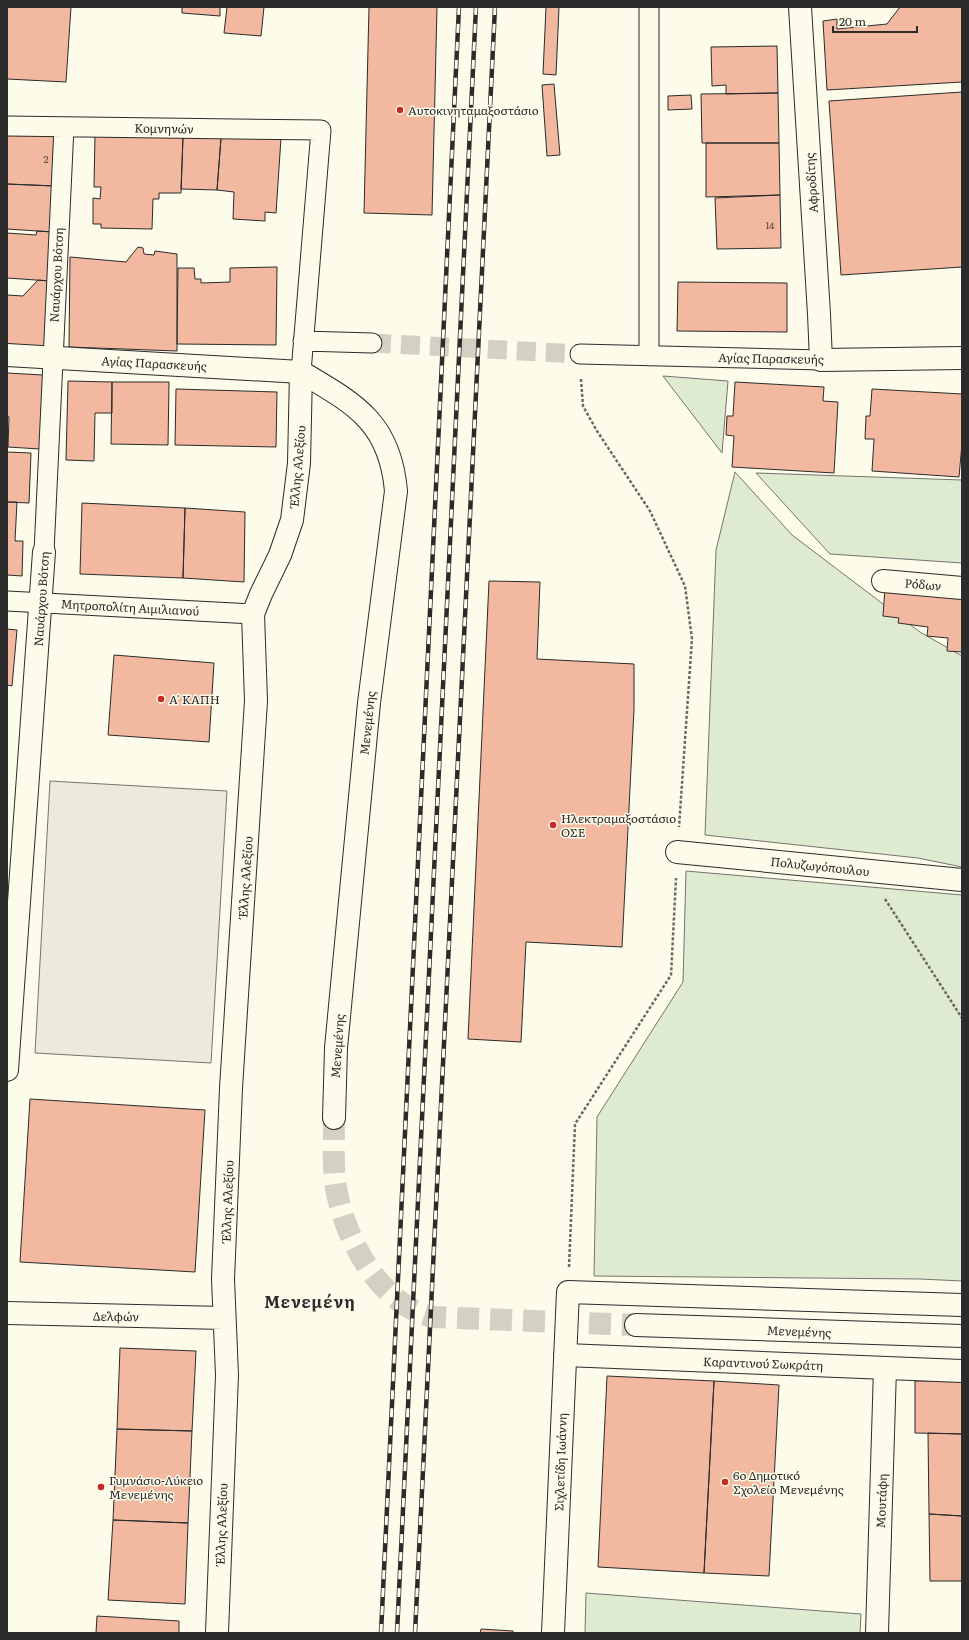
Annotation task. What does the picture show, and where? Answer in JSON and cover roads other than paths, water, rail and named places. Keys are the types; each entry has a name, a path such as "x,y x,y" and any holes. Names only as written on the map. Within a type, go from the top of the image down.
{"street":[{"path":"649,7 649,356"},
{"name":"Αφροδίτης","path":"800,7 821,360"},
{"name":"Κομνηνών","path":"7,126 320,130"},
{"name":"Ναυάρχου Βότση","path":"7,1070 15,846 41,602 64,127"},
{"name":"Έλλης Αλεξίου","path":"217,1633 227,1375 223,1279 231,1088 256,700 253,614 258,600 280,555 292,520 299,463 301,372 320,130"},
{"path":"303,341 372,343"},
{"name":"Αγίας Παρασκευής","path":"580,354 821,360 962,358"},
{"name":"Αγίας Παρασκευής","path":"7,355 301,372"},
{"name":"Μενεμένης","path":"301,372 351,403 377,429 389,452 396,490 369,703 336,1048 334,1118"},
{"name":"Ρόδων","path":"883,581 962,588"},
{"name":"Μητροπολίτη Αιμιλιανού","path":"7,600 253,614"},
{"name":"Πολυζωγόπουλου","path":"677,852 962,880"},
{"name":"Σιχλετίδη Ιωάννη","path":"553,1633 568,1292 962,1305"},
{"name":"Δελφών","path":"7,1313 224,1318"},
{"name":"Μενεμένης","path":"636,1325 962,1336"},
{"name":"Καραντινού Σωκράτη","path":"565,1355 962,1371"},
{"name":"Μουτάφη","path":"877,1633 885,1368"}],"tunnel":[{"path":"372,343 580,354"},
{"path":"334,1118 335,1182 339,1202 346,1223 366,1264 380,1283 396,1298 414,1310 434,1317 636,1325"}],"railway":[{"path":"381,1633 459,7"},
{"path":"397,1633 476,7"},
{"path":"415,1633 495,7"}],"place":[{"name":"Αυτοκινηταμαξοστάσιο","path":"400,110"},
{"name":"Α' ΚΑΠΗ","path":"161,699"},
{"name":"Ηλεκτραμαξοστάσιο ΟΣΕ","path":"553,825"},
{"name":"6ο Δημοτικό Σχολείο Μενεμένης","path":"725,1482"},
{"name":"Γυμνάσιο-Λύκειο Μενεμένης","path":"101,1487"}],"district":[{"name":"Μενεμένη","path":"310,1301"}]}
